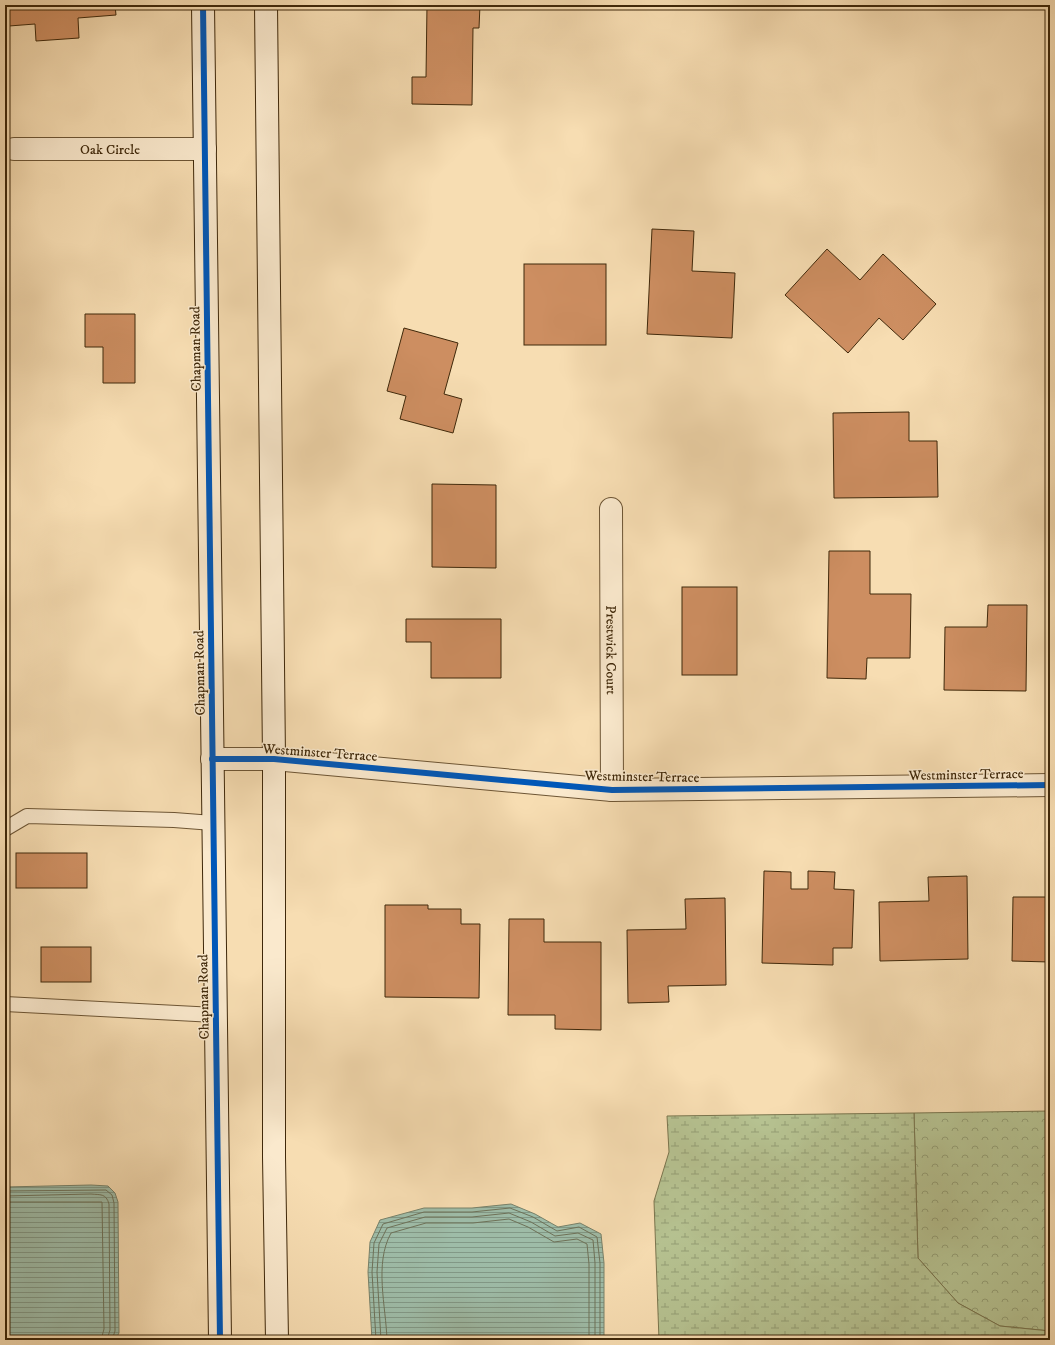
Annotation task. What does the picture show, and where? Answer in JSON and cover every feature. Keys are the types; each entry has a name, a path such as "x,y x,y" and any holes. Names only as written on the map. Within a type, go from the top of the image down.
{"street":[{"name":"Chapman Road","path":"203,5 220,1340"},
{"path":"266,5 274,759 274,1157 277,1340"},
{"name":"Oak Circle","path":"14,149 205,149"},
{"name":"Prestwick Court","path":"611,509 612,790"},
{"name":"Westminster Terrace","path":"212,760 274,759 612,790 1050,785"}],"lane":[{"path":"5,829 27,816 174,820 213,824"},
{"path":"5,1004 215,1015"}],"green space":[{"path":"1050,1111 1050,1331 1000,1326 958,1303 918,1258 914,1113"},
{"path":"914,1113 918,1258 958,1303 1000,1326 1050,1331 1050,1340 659,1340 654,1201 669,1152 667,1116"}],"water":[{"path":"108,1186 115,1193 118,1202 119,1333 115,1340 5,1340 5,1187"},
{"path":"511,1204 535,1214 558,1227 580,1223 601,1234 604,1263 604,1340 372,1340 368,1272 370,1242 380,1220 424,1208 472,1208"}],"building":[{"path":"8,5 115,5 116,15 78,18 79,38 36,41 35,24 9,26"},
{"path":"427,5 480,5 479,28 473,28 472,105 412,104 412,77 426,77"},
{"path":"652,229 694,231 692,271 735,273 732,338 647,334"},
{"path":"827,249 860,280 883,254 936,304 903,340 879,318 848,353 785,295"},
{"path":"524,264 606,264 606,345 524,345"},
{"path":"85,314 135,314 135,383 103,383 103,347 85,347"},
{"path":"404,328 458,343 444,394 462,399 453,433 400,419 406,396 387,391"},
{"path":"909,412 909,441 937,441 938,497 834,498 833,413"},
{"path":"432,484 496,485 496,568 432,567"},
{"path":"829,551 870,551 870,594 911,594 910,658 867,658 866,679 827,678"},
{"path":"682,587 737,587 737,675 682,675"},
{"path":"988,605 1027,605 1026,691 944,690 945,627 987,627"},
{"path":"406,619 501,619 501,678 431,678 431,642 406,642"},
{"path":"16,853 87,853 87,888 16,888"},
{"path":"764,871 791,872 791,889 808,889 808,871 835,872 834,889 854,890 852,948 833,948 833,965 762,963"},
{"path":"967,876 968,959 880,961 879,902 929,901 928,877"},
{"path":"1013,897 1050,897 1050,962 1012,961"},
{"path":"725,898 726,985 668,986 669,1002 628,1003 627,930 686,929 685,899"},
{"path":"385,905 428,905 428,909 461,909 461,924 480,924 479,998 385,997"},
{"path":"509,919 544,919 544,942 601,942 601,1030 555,1029 555,1015 508,1015"},
{"path":"41,947 91,947 91,982 41,982"}],"cycle path":[{"path":"203,5 220,1340"},
{"path":"212,759 274,759 612,790 1050,785"}]}
